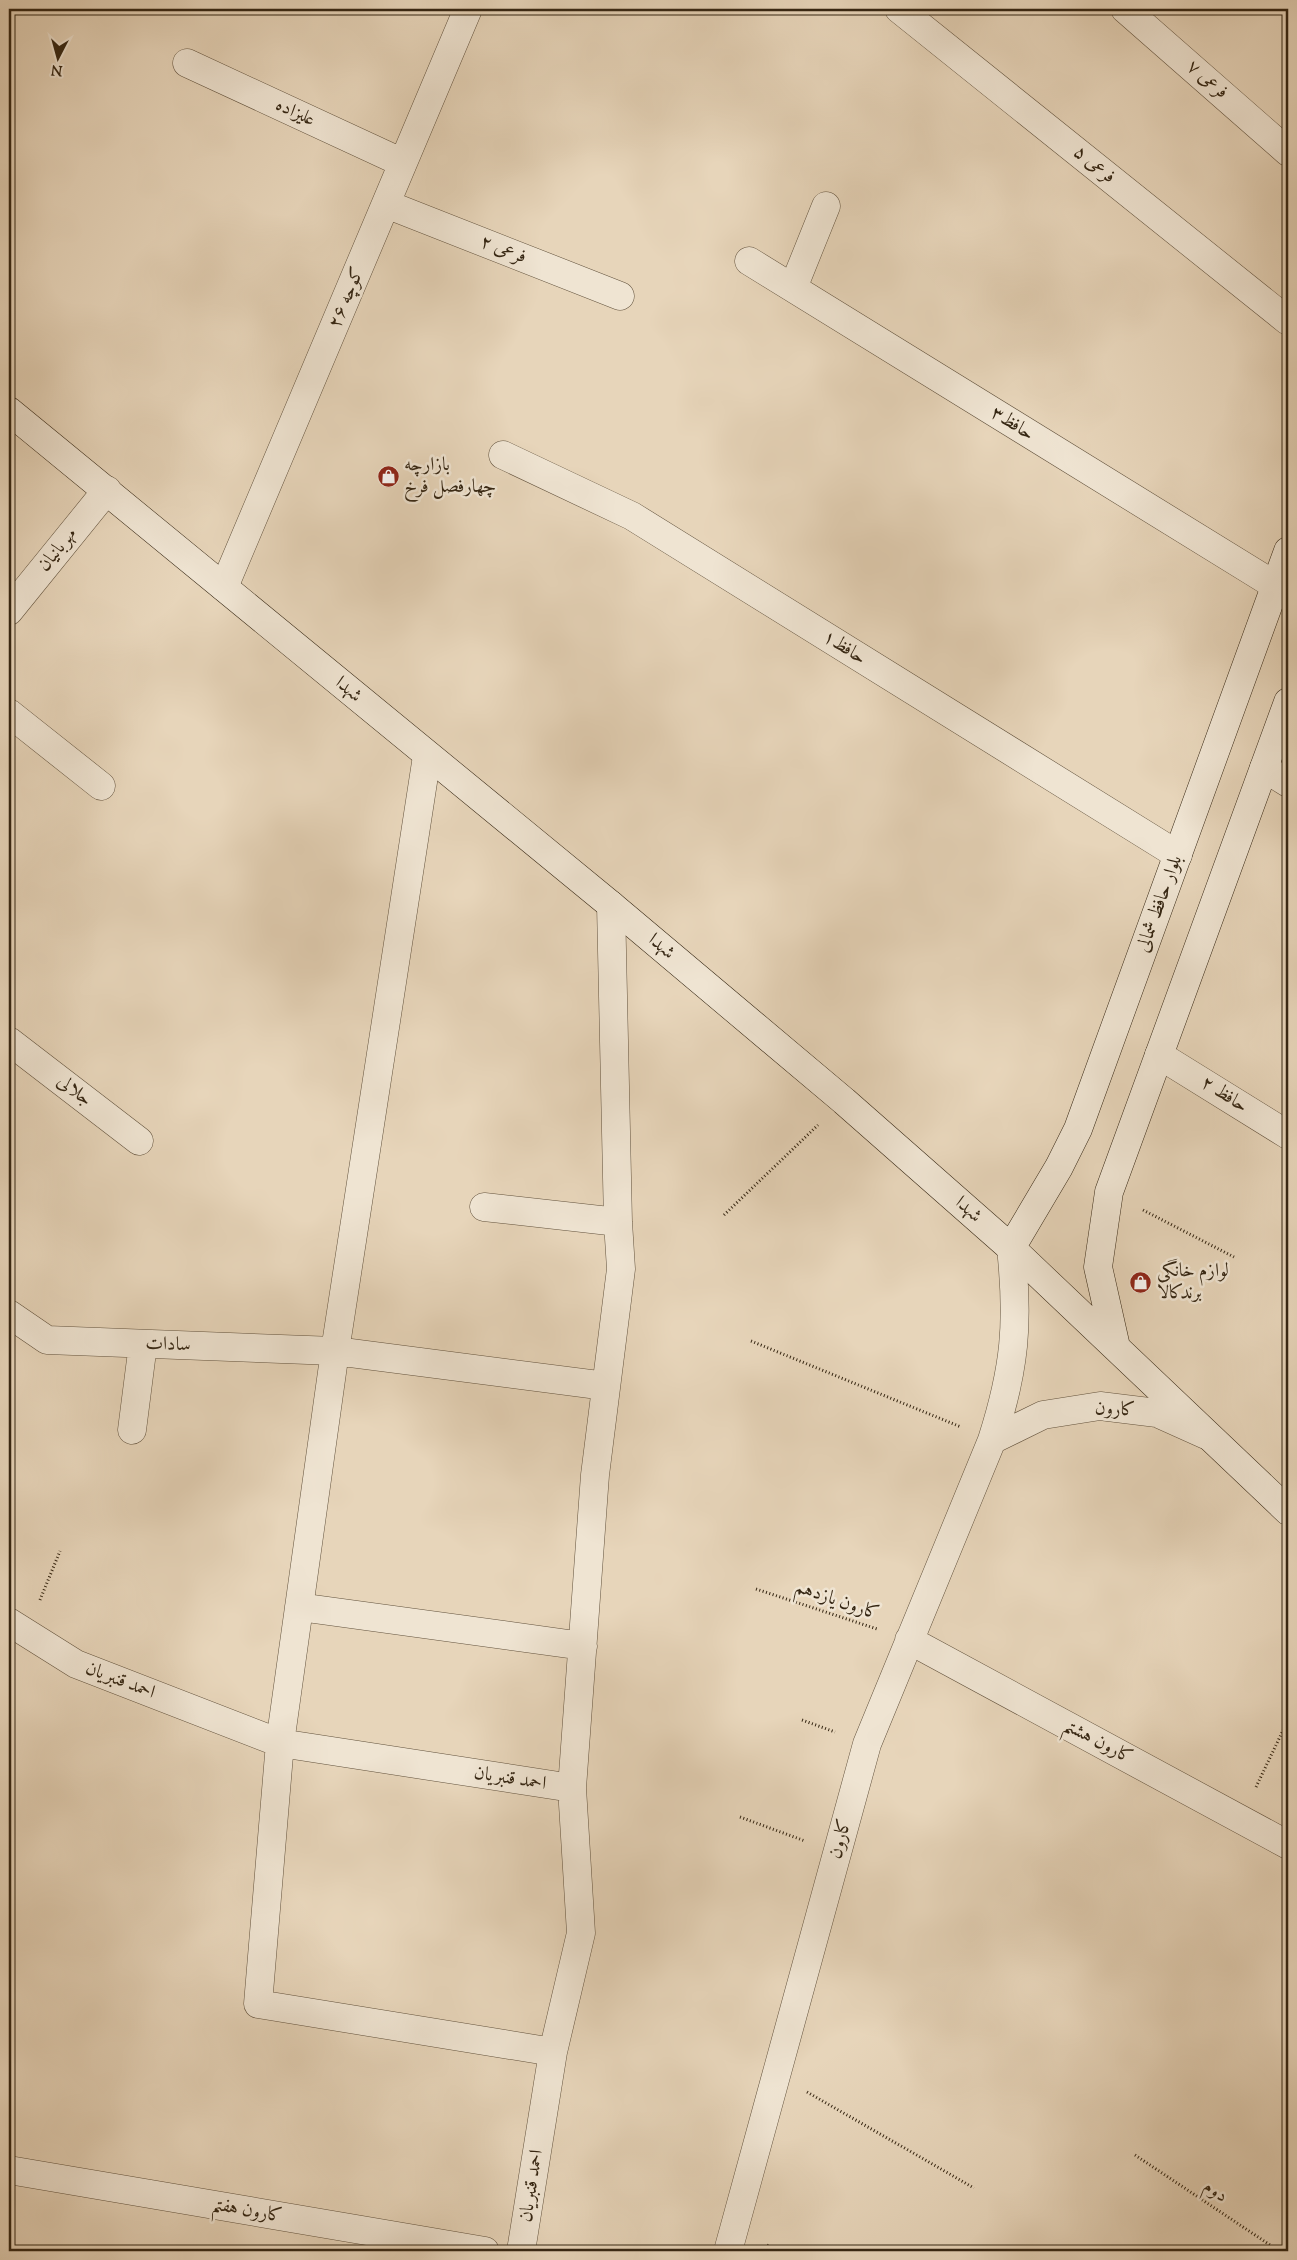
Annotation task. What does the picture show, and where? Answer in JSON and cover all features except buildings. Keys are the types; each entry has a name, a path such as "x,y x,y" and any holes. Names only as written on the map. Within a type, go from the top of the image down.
{"street":[{"name":"کوچه ۲۶","path":"224,586 468,9"},
{"name":"فرعی ۵","path":"899,9 1288,321"},
{"name":"فرعی ۷","path":"1125,9 1288,152"},
{"name":"علیزاده","path":"187,63 403,163"},
{"name":"فرعی ۲","path":"386,204 620,296"},
{"path":"793,288 826,206"},
{"name":"حافظ۳","path":"749,261 1276,586"},
{"name":"شهدا","path":"9,411 224,586 427,756 611,905 844,1100 1010,1248 1288,1511"},
{"name":"حافظ۱","path":"504,455 632,516 1178,855"},
{"name":"مهربانیان","path":"9,611 107,490"},
{"name":"بلوار حافظ شمالی","path":"1010,1248 1059,1167 1078,1128 1288,551"},
{"path":"1116,1347 1098,1267 1109,1192 1288,702"},
{"path":"9,713 101,786"},
{"path":"427,756 336,1352 280,1743 258,2004 553,2052"},
{"path":"1264,768 1288,783"},
{"path":"572,1788 595,1475 621,1269 618,1222 611,905"},
{"name":"جلالی","path":"9,1041 139,1141"},
{"name":"حافظ ۲","path":"1159,1055 1288,1135"},
{"path":"484,1207 618,1222"},
{"name":"کارون","path":"728,2251 867,1744 908,1640 992,1440 1010,1372 1015,1338 1016,1293 1010,1248"},
{"name":"سادات","path":"9,1314 47,1340 336,1352 606,1386"},
{"path":"132,1430 143,1344"},
{"name":"کارون","path":"992,1440 1044,1415 1100,1406 1157,1413 1209,1436"},
{"path":"299,1607 582,1646"},
{"name":"احمد قنبریان","path":"18,1627 76,1664 280,1743 572,1788 581,1933 553,2052 521,2251"},
{"name":"کارون هشتم","path":"908,1640 1288,1845"},
{"name":"کارون هفتم","path":"9,2170 485,2251"}],"path":[{"path":"724,1215 844,1100"},
{"path":"1109,1192 1234,1257"},
{"path":"751,1341 992,1440"},
{"path":"18,1627 60,1551"},
{"name":"کارون یازدهم","path":"756,1589 908,1640"},
{"path":"1240,1820 1288,1720"},
{"path":"740,1817 837,1853"},
{"path":"776,2074 974,2188"},
{"name":"دوم","path":"1135,2155 1279,2251"}],"place":[{"name":"بازارچه چهارفصل فرخ","path":"388,476"},
{"name":"لوازم خانگی برندکالا","path":"1141,1282"}]}
